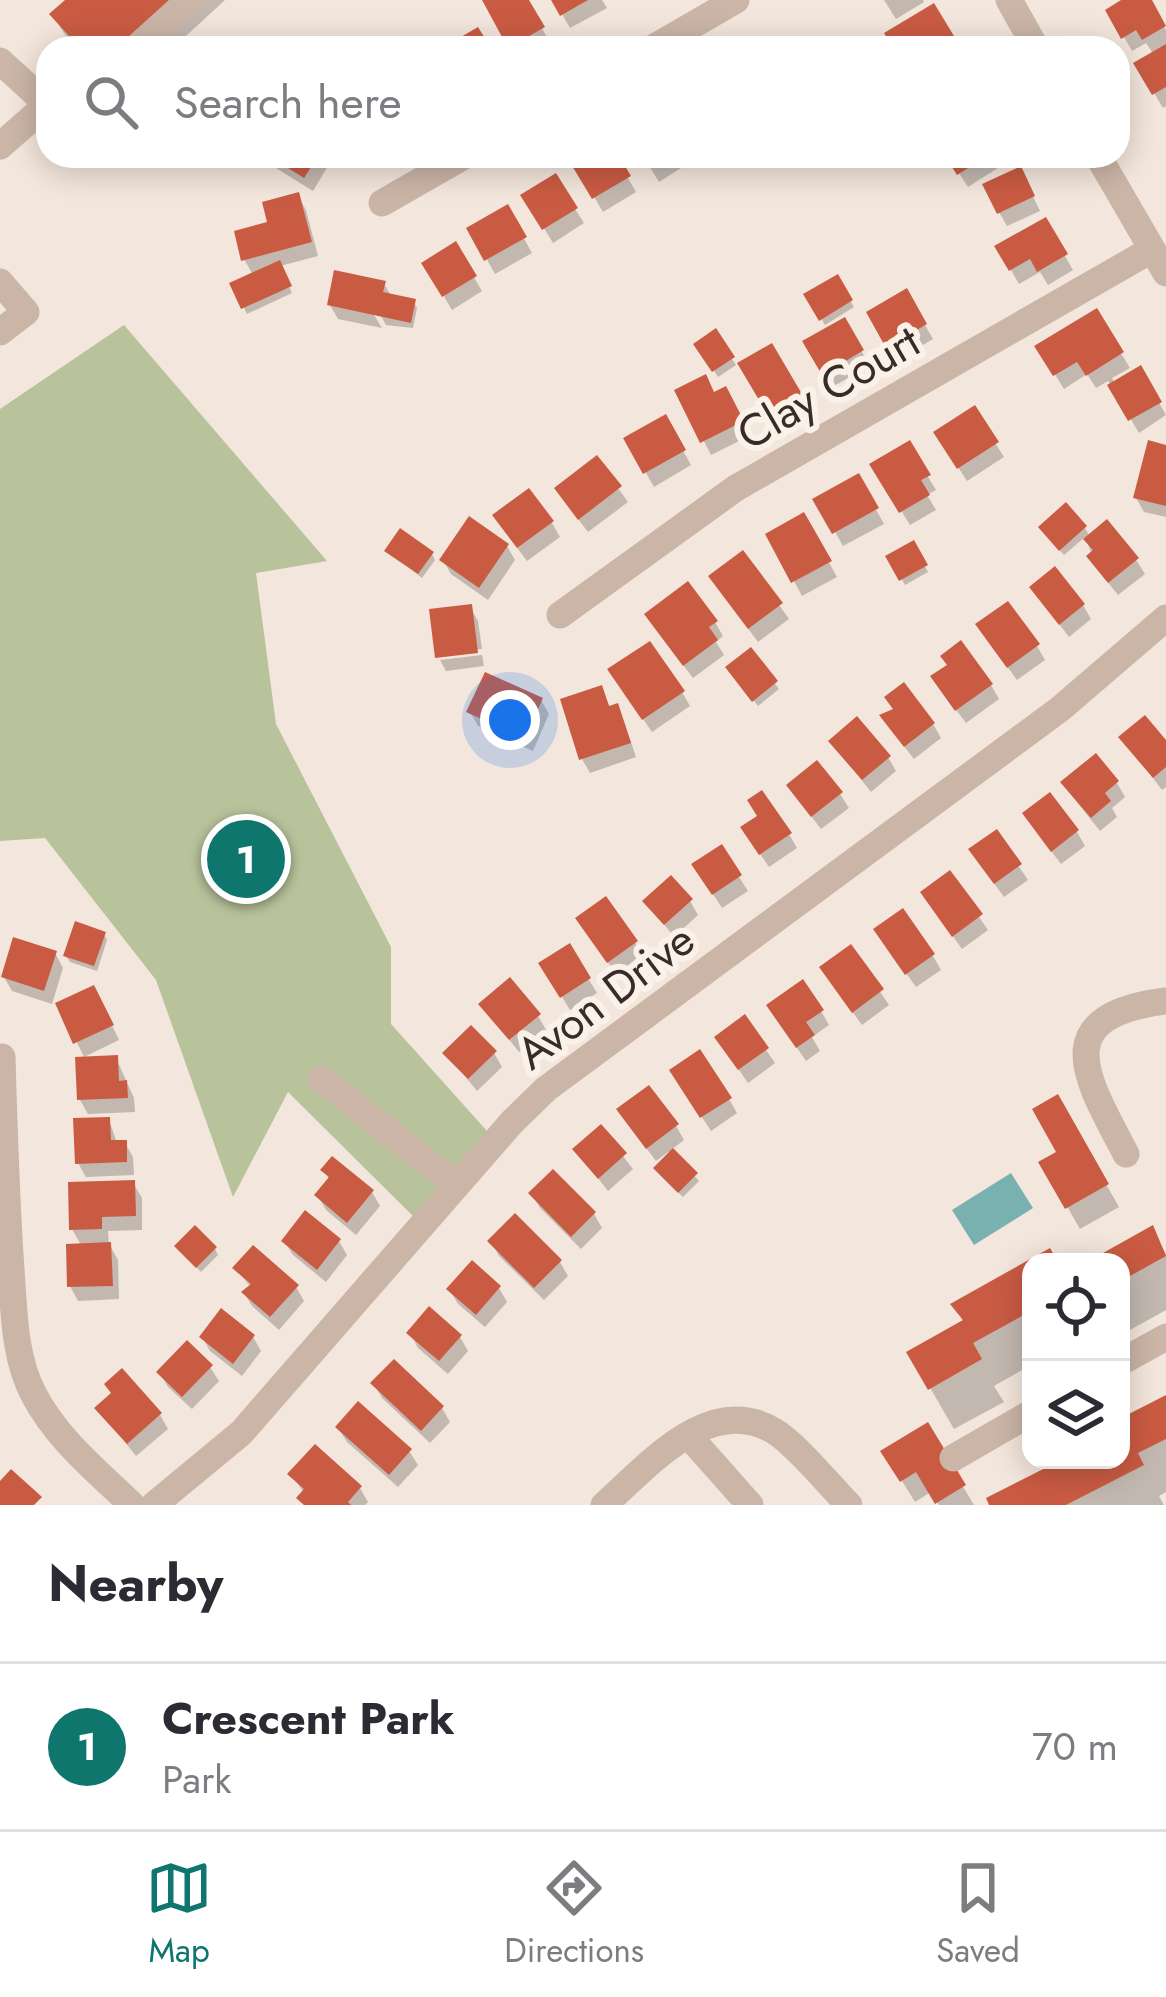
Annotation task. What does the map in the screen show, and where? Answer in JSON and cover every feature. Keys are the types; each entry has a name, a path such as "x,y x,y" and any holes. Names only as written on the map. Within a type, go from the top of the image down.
{"street":[{"path":"149,36 189,0"},
{"path":"674,36 736,0"},
{"path":"1009,0 1029,36"},
{"path":"0,61 36,94"},
{"path":"0,146 36,115"},
{"path":"382,203 443,168"},
{"path":"1105,168 1159,261"},
{"name":"Clay Court","path":"560,615 736,488 1159,261"},
{"path":"0,282 26,312 0,332"},
{"name":"Avon Drive","path":"154,1505 241,1433 546,1089 1060,709 1166,619"},
{"path":"1126,1154 1084,1061 1087,1038 1101,1020 1166,1000"},
{"path":"2,1057 8,1233 23,1370 44,1413 132,1505"},
{"path":"321,1079 457,1185"},
{"path":"1123,1361 1166,1337"},
{"path":"952,1458 1022,1418"},
{"path":"604,1505 688,1435 720,1422 745,1422 774,1431 849,1505"},
{"path":"688,1435 750,1505"}],"green space":[{"path":"124,325 327,561 256,573 276,724 391,947 391,1024 496,1141 422,1225 288,1092 233,1197 156,980 45,838 0,841 0,409"}],"water":[{"path":"1011,1173 1033,1208 974,1245 952,1210"}],"building":[{"path":"65,0 177,0 139,36 69,36 49,14"},
{"path":"482,0 529,0 545,27 529,36 502,36"},
{"path":"551,0 588,0 560,16"},
{"path":"1121,0 1152,0 1166,26 1142,40 1136,30 1119,36 1105,10"},
{"path":"934,3 954,36 886,36"},
{"path":"478,27 484,36 463,36"},
{"path":"1166,44 1166,87 1152,95 1133,63"},
{"path":"288,168 310,168 304,178"},
{"path":"573,168 626,168 631,176 592,199"},
{"path":"1022,168 1035,196 997,214 982,184"},
{"path":"556,173 578,208 542,230 520,195"},
{"path":"299,192 312,242 241,261 234,231 267,222 262,202"},
{"path":"508,204 527,237 484,261 466,228"},
{"path":"1046,217 1068,254 1037,272 1030,259 1009,271 994,246"},
{"path":"456,241 477,276 442,297 421,263"},
{"path":"280,260 292,286 241,309 229,283"},
{"path":"334,270 386,281 383,292 416,299 411,323 327,305"},
{"path":"838,274 853,300 819,321 803,294"},
{"path":"907,288 927,324 886,348 866,312"},
{"path":"1097,308 1124,352 1086,376 1077,362 1053,376 1034,346"},
{"path":"845,317 864,350 822,375 802,341"},
{"path":"716,328 735,357 712,372 693,344"},
{"path":"772,343 802,394 768,415 737,363"},
{"path":"1141,365 1162,402 1128,421 1107,385"},
{"path":"706,374 714,392 726,386 744,421 700,443 674,390"},
{"path":"975,405 999,442 957,469 933,432"},
{"path":"666,414 686,450 643,474 623,438"},
{"path":"910,440 931,475 921,480 930,495 899,513 869,464"},
{"path":"1148,440 1166,445 1166,506 1133,498"},
{"path":"597,455 622,486 578,520 554,488"},
{"path":"859,473 879,508 832,534 812,499"},
{"path":"529,488 554,521 517,548 492,515"},
{"path":"1066,502 1087,526 1059,551 1038,527"},
{"path":"804,512 832,561 791,583 765,534"},
{"path":"469,516 509,544 479,588 439,560"},
{"path":"1107,519 1139,558 1108,583 1086,556 1093,550 1083,539"},
{"path":"400,528 434,552 418,574 384,551"},
{"path":"914,540 928,565 899,581 885,556"},
{"path":"743,550 783,603 748,629 708,576"},
{"path":"1055,566 1085,604 1059,625 1029,587"},
{"path":"688,581 718,621 709,627 718,640 683,666 644,614"},
{"path":"1008,601 1040,644 1007,668 975,624"},
{"path":"472,604 478,653 435,658 429,609"},
{"path":"961,640 993,684 955,711 930,676 947,665 940,656"},
{"path":"650,641 685,691 642,720 607,669"},
{"path":"751,647 778,681 752,702 725,667"},
{"path":"485,672 543,698 525,738 466,712"},
{"path":"904,682 935,723 904,747 879,715 893,709 884,697"},
{"path":"602,685 609,706 618,703 631,743 579,760 560,699"},
{"path":"1145,715 1166,740 1166,767 1153,778 1118,737"},
{"path":"857,716 891,756 862,780 828,741"},
{"path":"1096,753 1119,781 1105,793 1111,801 1091,818 1060,782"},
{"path":"817,760 843,792 811,817 786,785"},
{"path":"762,790 792,833 759,855 740,827 757,816 747,800"},
{"path":"1050,792 1079,830 1051,852 1022,813"},
{"path":"997,829 1022,864 994,884 968,849"},
{"path":"722,844 742,875 712,895 691,864"},
{"path":"950,870 983,914 952,937 920,892"},
{"path":"671,875 693,899 664,925 642,901"},
{"path":"606,896 638,941 607,963 575,918"},
{"path":"903,908 935,954 905,975 873,929"},
{"path":"75,921 106,932 94,966 63,956"},
{"path":"13,937 57,951 44,991 1,977"},
{"path":"570,943 591,978 560,998 538,963"},
{"path":"851,944 884,989 852,1013 819,967"},
{"path":"510,977 541,1014 509,1040 478,1004"},
{"path":"803,979 824,1010 806,1022 815,1035 796,1048 766,1005"},
{"path":"94,985 114,1025 73,1044 55,1003"},
{"path":"745,1014 769,1048 738,1070 714,1037"},
{"path":"471,1025 497,1051 468,1079 442,1053"},
{"path":"700,1049 732,1098 700,1118 669,1070"},
{"path":"118,1055 119,1081 127,1080 128,1098 77,1100 75,1057"},
{"path":"649,1085 679,1124 646,1149 616,1109"},
{"path":"1058,1094 1109,1184 1065,1209 1038,1162 1056,1152 1032,1109"},
{"path":"110,1117 111,1140 127,1140 127,1162 75,1164 73,1118"},
{"path":"601,1124 627,1153 598,1179 572,1149"},
{"path":"673,1148 698,1173 678,1193 653,1168"},
{"path":"332,1156 374,1190 347,1223 314,1195 329,1177 320,1170"},
{"path":"553,1169 596,1212 571,1237 528,1193"},
{"path":"135,1180 136,1216 102,1217 102,1229 69,1230 68,1182"},
{"path":"305,1210 341,1239 317,1270 281,1241"},
{"path":"515,1213 562,1260 534,1288 487,1241"},
{"path":"195,1225 217,1247 196,1268 174,1246"},
{"path":"1153,1225 1166,1256 1130,1276 1130,1253 1103,1253"},
{"path":"111,1242 113,1286 67,1287 66,1244"},
{"path":"253,1245 299,1285 270,1317 241,1292 251,1284 232,1268"},
{"path":"472,1260 501,1286 476,1315 446,1289"},
{"path":"1022,1264 1022,1316 973,1343 982,1359 928,1390 906,1352 963,1320 950,1304"},
{"path":"429,1306 462,1335 439,1361 406,1333"},
{"path":"221,1308 255,1335 233,1364 199,1337"},
{"path":"187,1340 213,1365 182,1397 156,1372"},
{"path":"394,1359 444,1406 421,1431 370,1383"},
{"path":"122,1368 162,1413 127,1444 94,1408 111,1393 104,1384"},
{"path":"1166,1395 1166,1439 1138,1453 1144,1465 1066,1505 989,1505 986,1498 1043,1469 1130,1469 1130,1413"},
{"path":"358,1401 412,1449 389,1475 335,1427"},
{"path":"928,1422 966,1485 935,1504 916,1472 900,1482 880,1451"},
{"path":"315,1444 362,1486 348,1502 351,1505 304,1505 296,1498 304,1489 287,1474"},
{"path":"11,1469 42,1497 34,1505 0,1505 0,1481"}],"place":[{"name":"Crescent Park","path":"246,859"}]}
